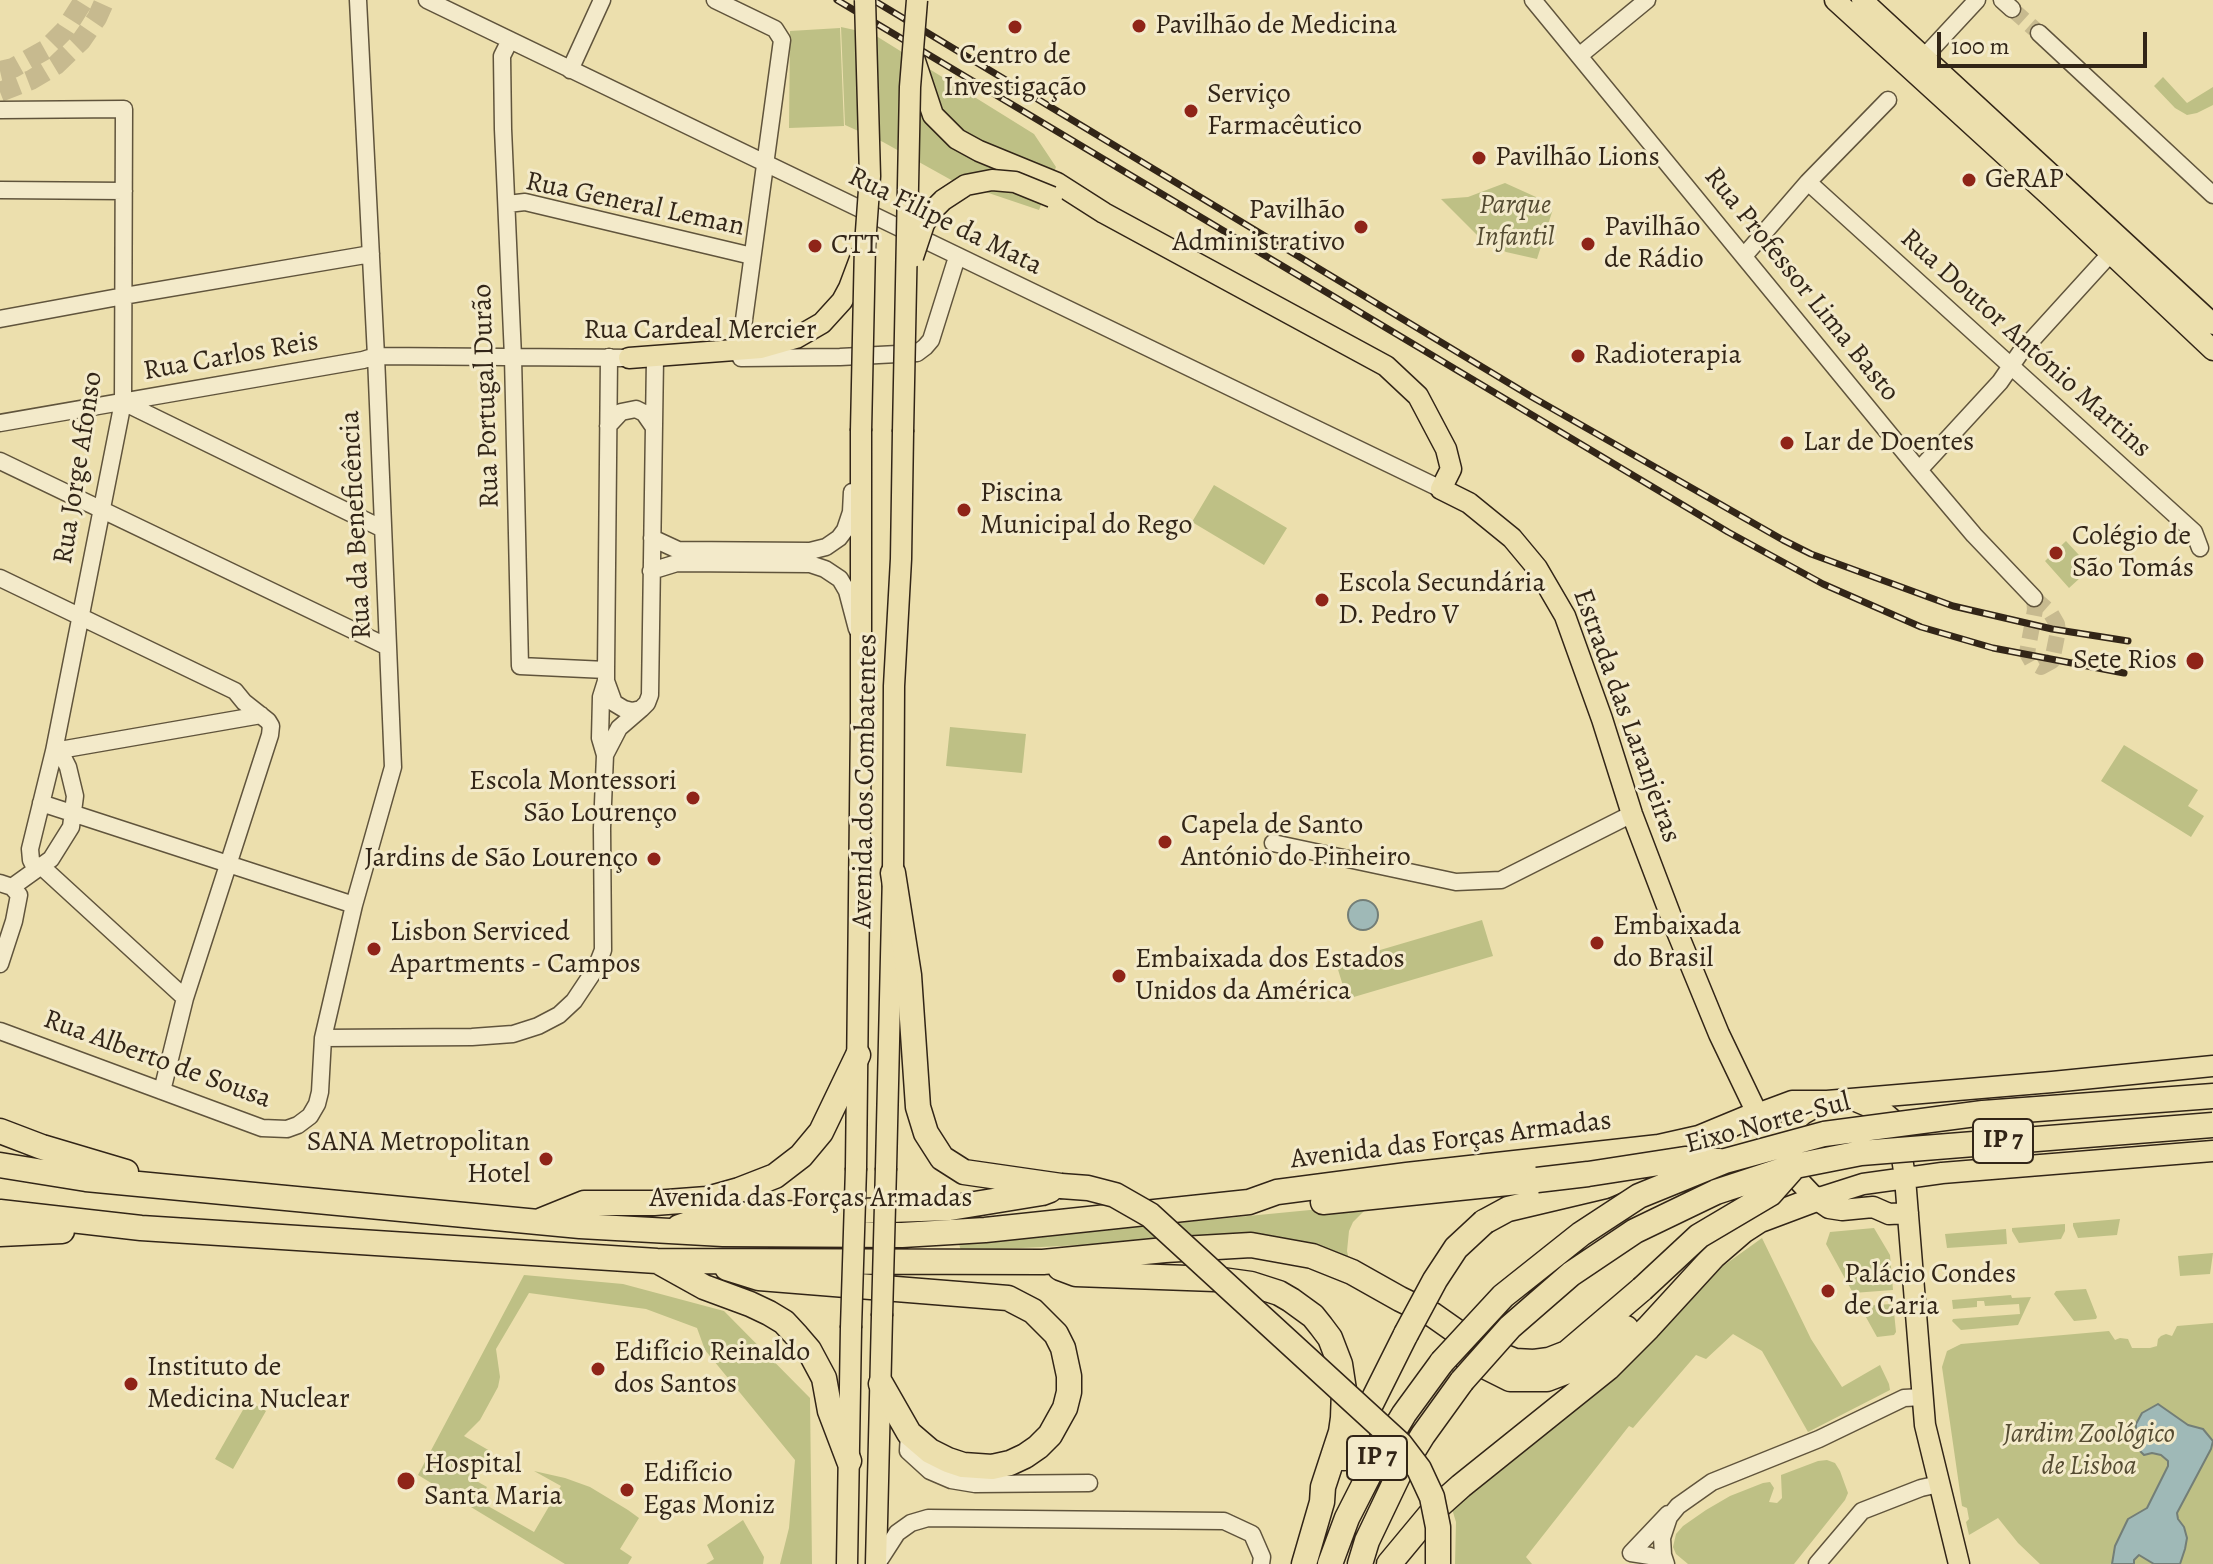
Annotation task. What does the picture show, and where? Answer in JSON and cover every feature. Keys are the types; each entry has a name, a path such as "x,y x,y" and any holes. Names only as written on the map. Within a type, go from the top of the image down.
{"highway":[{"path":"893,873 909,975 918,1107 926,1133 942,1158 964,1172 1088,1188 1115,1195 1150,1215 1400,1444 1419,1469 1432,1497 1438,1527 1438,1564"},
{"path":"539,1222 584,1203 654,1203 723,1196 775,1176 801,1156 821,1132 858,1055"},
{"name":"Eixo Norte-Sul","path":"1330,1564 1347,1518 1376,1461 1404,1414 1442,1362 1503,1296 1581,1234 1639,1196 1725,1161 1824,1134 1983,1113 2213,1096"},
{"name":"Avenida das Forças Armadas","path":"0,1165 86,1179 539,1222 669,1231 928,1234 1249,1202 1277,1192 1659,1147 1699,1138 1757,1114"},
{"name":"Eixo Norte-Sul","path":"1360,1564 1367,1541 1399,1474 1462,1381 1510,1327 1571,1274 1635,1231 1789,1160 2213,1125"},
{"path":"0,1131 42,1147 186,1189"},
{"path":"1322,1502 1331,1490 1406,1334 1452,1255 1466,1238 1484,1222 1508,1209 1616,1183 1699,1138"},
{"path":"1249,1202 1285,1207 1588,1174 1685,1159 1725,1161"},
{"path":"0,1212 141,1228 657,1261 1043,1262 1251,1245 1312,1256 1352,1272 1433,1315 1470,1341 1515,1361 1534,1362 1567,1353 1699,1236 1770,1194 1789,1160"},
{"path":"669,1231 711,1216 950,1208 1042,1193 1052,1185"},
{"path":"1400,1299 1424,1324 1463,1356 1510,1379 1547,1379 1576,1368 1610,1344 1670,1286 1714,1256 1743,1231 1760,1220 1816,1199"},
{"path":"0,1234 141,1228"},
{"path":"1389,1564 1412,1533 1440,1504 1608,1368 1714,1256"},
{"path":"657,1261 704,1287 750,1304 784,1322 818,1365 824,1378 830,1411 849,1461"},
{"path":"705,1261 759,1278 1008,1298 1033,1311 1056,1334 1067,1362 1069,1392 1059,1422 1038,1447 1010,1463 978,1467 963,1465 935,1454 909,1433 881,1384"},
{"path":"1043,1262 1076,1274 1215,1279 1251,1284 1279,1293 1313,1316 1336,1350 1344,1390 1341,1432 1323,1487 1322,1502 1304,1564"}],"main road":[{"name":"Avenida dos Combatentes","path":"847,1564 858,1055 861,431 865,245 870,176 865,0"},
{"name":"Avenida dos Combatentes","path":"877,1564 893,873 894,686 901,559 910,87 917,0"},
{"path":"1835,0 1919,64 2213,324"},
{"path":"1862,0 1919,64 2110,254 2213,350"},
{"path":"912,54 933,115 948,132 1386,366 1418,396 1446,449 1451,469 1441,489"},
{"path":"906,276 924,224 933,210 954,191 966,185 992,180 1055,190"},
{"path":"619,358 761,348 796,338 822,323 842,301 865,245"},
{"name":"Estrada das Laranjeiras","path":"1441,489 1469,503 1512,538 1527,554 1565,616 1632,814 1713,1020 1767,1134 1789,1160 1791,1171 1816,1199"},
{"path":"1757,1114 1792,1101 1827,1101 2213,1066"},
{"path":"1851,1099 1886,1114 1898,1130 1908,1206 1927,1432 1959,1564"},
{"path":"1789,1160 1786,1133 1795,1120 1827,1101"},
{"path":"1816,1199 1863,1184 1942,1173 2213,1151"},
{"path":"1816,1199 1829,1208 1873,1207 1889,1214 1908,1206"}],"street":[{"name":"Rua da Beneficência","path":"323,1038 354,905 393,767 358,0"},
{"name":"Rua Filipe da Mata","path":"427,0 1441,489"},
{"path":"570,70 602,0"},
{"path":"715,0 770,26 780,33 783,44 743,327"},
{"name":"Rua Professor Lima Basto","path":"1533,0 1919,470 1974,535 2034,598"},
{"path":"1579,56 1647,0"},
{"path":"1919,64 1977,0"},
{"path":"2039,33 2213,195"},
{"name":"Rua Portugal Durão","path":"510,40 502,56 520,666 606,675"},
{"path":"1744,256 1808,182 1888,100"},
{"name":"Rua Jorge Afonso","path":"0,110 124,109 123,402 54,751 30,854 33,864 41,866"},
{"name":"Rua Doutor António Martins","path":"1808,182 2194,532 2200,548"},
{"path":"0,190 124,191"},
{"name":"Rua General Leman","path":"507,204 525,202 752,256"},
{"path":"0,319 371,254"},
{"path":"1919,470 2110,254"},
{"name":"Rua Cardeal Mercier","path":"376,356 840,357 917,353 931,340 957,257"},
{"name":"Rua Carlos Reis","path":"0,423 376,356"},
{"path":"323,1038 513,1034 559,1015 574,1001 596,968 603,950 605,755 600,738 601,697 606,675 608,426 619,358"},
{"path":"605,755 619,728 647,703 650,695 655,358"},
{"path":"123,402 383,529"},
{"path":"608,426 621,412 636,409 650,418 653,426"},
{"path":"652,538 678,550 810,551 826,547 839,538 849,522 853,470 861,431"},
{"path":"0,461 388,647"},
{"path":"651,571 677,563 810,564 825,569 840,579 847,591 861,645"},
{"path":"0,578 235,691 268,721 272,731 185,998 162,1091"},
{"path":"606,675 614,703 632,711 641,709"},
{"path":"54,751 261,715"},
{"path":"0,964 19,895 6,885 51,859 71,827 75,796 67,762 54,751"},
{"path":"41,803 354,905"},
{"path":"1273,843 1456,882 1501,880 1632,814"},
{"path":"41,866 185,998"},
{"name":"Rua Alberto de Sousa","path":"0,1031 262,1128 287,1129 310,1116 317,1104 323,1038"},
{"path":"1627,1558 1678,1506 1722,1477 1819,1439 1904,1398 1923,1397"},
{"path":"909,1433 908,1451 930,1471 951,1480 975,1484 1089,1483"},
{"path":"1817,1564 1862,1511 1939,1484"},
{"path":"1665,1564 1663,1532 1678,1506"},
{"path":"877,1564 897,1533 911,1523 928,1518 1224,1521 1252,1534 1262,1557 1261,1564"},
{"path":"1627,1558 1650,1556 1665,1564"}],"green space":[{"path":"841,27 873,34 1034,134 1056,167 1039,210 953,181 883,142 845,125"},
{"path":"840,28 844,126 789,128 790,31"},
{"path":"2163,77 2187,103 2213,87 2213,105 2187,115 2175,108 2154,86"},
{"name":"Parque Infantil","path":"1505,183 1536,197 1553,209 1537,259 1506,252 1477,235 1441,199 1468,197"},
{"path":"1214,485 1287,528 1264,565 1192,522"},
{"path":"2066,541 2091,568 2069,588 2045,561"},
{"path":"950,727 1026,734 1022,773 946,766"},
{"path":"2124,745 2198,790 2188,806 2204,816 2191,837 2101,781"},
{"path":"1482,920 1493,956 1347,999 1336,963"},
{"path":"1372,1204 1353,1222 1349,1231 1349,1260 1277,1237 1237,1235 961,1251 959,1244"},
{"path":"2120,1219 2117,1235 2078,1238 2073,1226 2073,1223"},
{"path":"2065,1224 2061,1239 2019,1243 2012,1231 2012,1228"},
{"path":"1874,1228 1890,1255 1893,1290 1853,1293 1826,1244 1830,1232"},
{"path":"2006,1229 2007,1244 1947,1248 1945,1234"},
{"path":"1762,1238 1811,1339 1842,1387 1880,1365 1890,1390 1808,1432 1762,1351 1733,1334 1706,1359 1696,1355 1633,1428 1629,1426 1526,1557 1532,1564 1455,1564 1456,1522 1452,1509 1580,1403 1723,1266"},
{"path":"2213,1253 2210,1274 2180,1276 2178,1256"},
{"path":"524,1275 623,1284 724,1311 810,1398 812,1564 780,1564 789,1528 795,1460 705,1350 697,1328 646,1309 529,1293 496,1349 500,1377 498,1387 480,1420 464,1436 490,1451 473,1479 487,1487 479,1501 534,1532 561,1486 534,1471 590,1487 639,1518 620,1549 632,1557 628,1564 565,1564 418,1475"},
{"path":"2086,1289 2097,1317 2074,1321 2054,1294 2056,1291"},
{"path":"2011,1295 2012,1298 2031,1297 2018,1325 1961,1330 1952,1321 2020,1314 2019,1304 1985,1306 1984,1301 1977,1301 1977,1307 1953,1309 1952,1300"},
{"path":"1891,1304 1896,1332 1877,1337 1862,1310 1863,1306"},
{"name":"Jardim Zoológico de Lisboa","path":"2213,1323 2213,1564 2040,1564 1998,1518 1969,1535 1966,1522 1969,1519 1967,1508 1962,1506 1942,1367 1947,1351 1961,1344 2109,1331 2115,1340 2128,1339 2132,1348 2150,1348 2157,1346 2161,1336 2172,1336 2177,1326"},
{"path":"248,1401 266,1411 233,1469 215,1459"},
{"path":"1827,1460 1835,1463 1848,1493 1794,1564 1688,1564 1676,1554 1673,1547 1676,1534 1706,1510 1730,1496 1770,1482 1774,1488 1769,1502 1777,1503 1782,1498 1781,1475"},
{"path":"743,1520 764,1557 763,1564 706,1564 714,1559 707,1545"}],"water":[{"path":"1363,900 1369,901 1377,909 1377,921 1369,929 1363,930 1357,929 1349,921 1348,915 1349,909 1357,901"},
{"path":"2158,1404 2188,1425 2203,1429 2213,1441 2177,1513 2187,1538 2185,1549 2180,1564 2154,1564 2139,1555 2134,1564 2112,1564 2115,1546 2128,1519 2147,1508 2168,1466 2168,1461 2161,1455 2144,1455 2136,1442 2136,1424 2142,1413"}],"tunnel":[{"path":"0,71 13,68 45,50 65,30 84,0"},
{"path":"0,92 31,80 56,65 81,41 105,0"},
{"path":"2012,9 2039,33"},
{"path":"2034,598 2050,612 2058,631 2052,661 2041,667 2032,662 2027,653 2035,610 2034,598"}],"railway":[{"path":"837,0 1728,532 1823,584 1921,627 1993,648 2124,673"},
{"path":"873,0 1532,397 1783,540 1811,554 1953,606 2052,629 2128,641"}],"place":[{"name":"Pavilhão de Medicina","path":"1139,26"},
{"name":"Centro de Investigação","path":"1015,27"},
{"name":"Serviço Farmacêutico","path":"1191,111"},
{"name":"Pavilhão Lions","path":"1479,158"},
{"name":"GeRAP","path":"1969,180"},
{"name":"Pavilhão Administrativo","path":"1361,227"},
{"name":"Pavilhão de Rádio","path":"1588,244"},
{"name":"CTT","path":"815,246"},
{"name":"Radioterapia","path":"1578,356"},
{"name":"Lar de Doentes","path":"1787,443"},
{"name":"Piscina Municipal do Rego","path":"964,510"},
{"name":"Colégio de São Tomás","path":"2056,553"},
{"name":"Escola Secundária D. Pedro V","path":"1322,600"},
{"name":"Sete Rios","path":"2195,661"},
{"name":"Escola Montessori São Lourenço","path":"693,798"},
{"name":"Capela de Santo António do Pinheiro","path":"1165,842"},
{"name":"Jardins de São Lourenço","path":"654,859"},
{"name":"Embaixada do Brasil","path":"1597,943"},
{"name":"Lisbon Serviced Apartments - Campos","path":"374,949"},
{"name":"Embaixada dos Estados Unidos da América","path":"1119,976"},
{"name":"SANA Metropolitan Hotel","path":"546,1159"},
{"name":"Palácio Condes de Caria","path":"1828,1291"},
{"name":"Edifício Reinaldo dos Santos","path":"598,1369"},
{"name":"Instituto de Medicina Nuclear","path":"131,1384"},
{"name":"Hospital Santa Maria","path":"406,1481"},
{"name":"Edifício Egas Moniz","path":"627,1490"}]}
